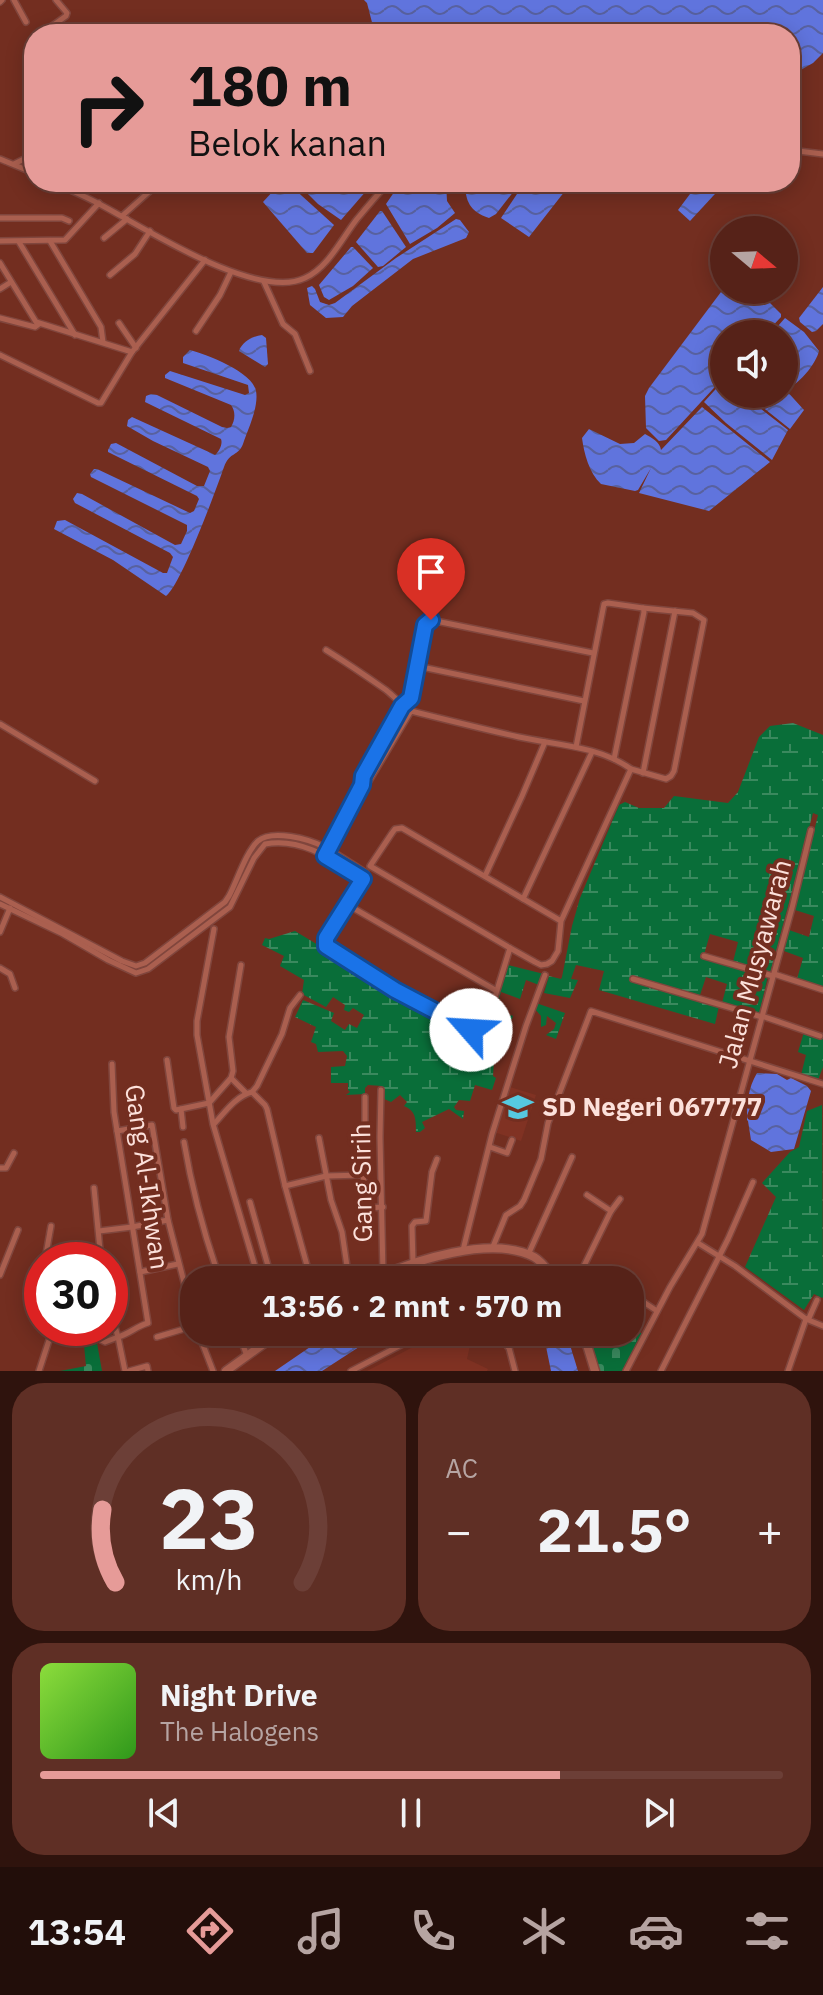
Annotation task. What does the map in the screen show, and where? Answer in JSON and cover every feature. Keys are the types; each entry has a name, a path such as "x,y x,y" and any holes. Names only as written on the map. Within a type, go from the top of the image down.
{"street":[{"path":"14,0 26,22"},
{"path":"55,24 67,13 56,0"},
{"path":"800,151 823,154"},
{"path":"0,159 24,169"},
{"path":"13,164 24,159"},
{"path":"75,192 231,272 263,281 290,282 304,279 315,271 381,192"},
{"path":"104,238 150,192"},
{"path":"0,241 68,239 99,203"},
{"path":"0,218 62,218 69,221"},
{"path":"110,275 135,254 150,231"},
{"path":"18,241 75,335"},
{"path":"50,241 101,327 103,342"},
{"path":"0,355 100,403 134,350 205,260"},
{"path":"0,263 39,324 134,350"},
{"path":"196,331 231,272"},
{"path":"263,281 282,321 295,334 310,371"},
{"path":"0,289 11,282"},
{"path":"0,318 35,327 39,324"},
{"path":"119,323 134,350"},
{"path":"326,650 393,695 411,711 576,747 666,779 674,771 704,620 693,613 604,603 576,747"},
{"path":"614,759 643,608"},
{"path":"643,773 675,611"},
{"path":"362,785 369,781 411,711 425,625 431,620 593,653"},
{"path":"417,666 584,701"},
{"path":"327,853 362,785 363,776 402,706 411,698"},
{"path":"394,720 403,725"},
{"path":"0,724 95,781"},
{"path":"485,876 545,742"},
{"path":"523,899 592,752"},
{"path":"370,866 535,962 547,964 558,951 561,921 631,769"},
{"path":"510,948 486,1026 476,1031 395,990 326,946 326,938 370,866 392,833 399,828 561,921"},
{"name":"Jalan Musyawarah","path":"626,1371 698,1243 811,830"},
{"path":"0,897 76,938 108,960 140,973 227,904 260,850 272,839 327,853 364,876"},
{"path":"0,904 40,920"},
{"path":"348,905 495,990"},
{"path":"0,932 10,908"},
{"path":"214,929 197,1021 199,1048 213,1124 255,1266"},
{"path":"704,956 823,990"},
{"path":"167,1060 174,1108 209,1103 231,1078 229,1037 241,965"},
{"path":"0,968 10,974 15,988"},
{"path":"463,1250 526,1026 545,975"},
{"path":"633,979 820,1036"},
{"path":"213,1124 257,1086 282,1034 290,1008 300,995"},
{"path":"492,1249 508,1212 524,1200 541,1159 548,1123 591,1011 823,1084"},
{"name":"Gang Al-Ikhwan","path":"112,1064 114,1112 148,1323 128,1334"},
{"path":"231,1078 267,1109 307,1266"},
{"name":"Gang Sirih","path":"381,1090 383,1266"},
{"path":"365,1097 363,1175 368,1208 383,1207"},
{"path":"181,1109 183,1127"},
{"path":"117,1131 152,1125 180,1271"},
{"path":"319,1138 331,1200 342,1232 347,1266"},
{"path":"490,1147 507,1153 512,1140"},
{"path":"184,1142 202,1229 215,1266"},
{"path":"0,1168 6,1168 14,1153"},
{"path":"528,1255 572,1157"},
{"path":"413,1263 412,1226 415,1222 426,1221 432,1172 437,1159"},
{"path":"285,1186 326,1176 363,1175"},
{"path":"661,1371 753,1182"},
{"path":"94,1188 100,1242"},
{"path":"587,1195 611,1211"},
{"path":"584,1266 620,1199"},
{"path":"250,1202 268,1266"},
{"path":"99,1231 168,1220"},
{"path":"48,1242 51,1226"},
{"path":"0,1275 18,1230"},
{"path":"698,1243 806,1319 823,1326"},
{"path":"406,1266 463,1250 492,1249 528,1255 545,1266"},
{"path":"140,1272 178,1264"},
{"path":"788,1371 806,1319 817,1300"},
{"path":"644,1302 657,1311"},
{"path":"157,1337 180,1328"},
{"path":"39,1371 47,1346"},
{"path":"120,1346 127,1371 147,1366 148,1371"},
{"path":"203,1346 213,1371"},
{"path":"243,1346 247,1357"},
{"path":"226,1371 262,1346"},
{"path":"351,1371 399,1346"},
{"path":"507,1346 515,1371"},
{"path":"587,1346 595,1371"}],"shaded area":[{"name":"SD Negeri 067777","path":"510,1087 536,1095 521,1141 494,1132"},
{"path":"415,1346 470,1346 467,1359 488,1369 487,1371 367,1371"}],"green space":[{"path":"793,723 823,735 823,988 797,979 803,958 784,951 789,930 809,937 814,916 795,910 818,815 813,813 770,973 733,962 738,942 710,934 703,958 768,976 759,1014 722,1003 727,984 706,977 699,998 632,976 630,981 719,1006 715,1024 599,990 604,971 576,965 571,979 578,980 570,998 544,993 549,976 562,977 580,898 619,805 625,802 639,808 664,808 674,796 728,803 738,792 759,737 770,726"},
{"path":"295,931 427,1011 486,1041 508,965 544,974 539,985 526,980 520,999 501,992 495,1014 508,1019 513,1016 502,1028 497,1040 505,1043 500,1056 493,1056 492,1059 493,1076 496,1078 492,1090 475,1085 470,1101 459,1100 454,1107 464,1111 463,1119 449,1109 422,1122 425,1128 416,1132 414,1116 404,1106 407,1102 400,1095 391,1102 382,1098 382,1086 368,1085 365,1094 346,1095 350,1092 348,1083 331,1083 331,1067 345,1066 347,1056 343,1051 318,1052 316,1044 311,1042 316,1027 295,1017 303,1000 334,1013 331,1021 345,1030 349,1024 357,1028 364,1015 353,1008 349,1012 344,1010 345,1005 333,997 326,1007 302,994 304,980 280,966 284,956 262,945 265,938"},
{"path":"536,1003 565,1013 556,1039 546,1035 556,1023 547,1016 546,1025 541,1027"},
{"path":"804,1032 821,1038 823,1032 823,1067 818,1080 801,1075 806,1055 798,1052"},
{"path":"822,1105 823,1297 814,1294 804,1310 745,1267 776,1197 762,1183 790,1152 799,1147 807,1111"},
{"path":"84,1346 98,1346 102,1371 60,1371 86,1366"},
{"path":"591,1346 638,1346 624,1371 599,1371"}],"water":[{"path":"364,0 823,0 823,53 800,70 800,24 372,24"},
{"path":"272,192 298,192 334,225 313,253 307,253 263,202"},
{"path":"306,192 365,192 341,220"},
{"path":"394,192 447,192 447,201 455,213 410,244 386,204"},
{"path":"466,192 513,192 496,214 489,218 477,213"},
{"path":"518,192 564,192 529,237 501,218"},
{"path":"692,192 717,192 690,221 678,210"},
{"path":"380,211 406,247 378,267 356,242"},
{"path":"456,219 469,232 466,238 413,259 352,306 343,317 326,318 310,305 307,288 312,286 315,289 320,302 335,303"},
{"path":"351,247 373,268 353,286 329,300 324,297 319,285"},
{"path":"823,287 823,324 812,332 799,318"},
{"path":"712,304 771,304 781,314 778,320 710,320 710,392 666,440 659,441 646,428 645,396"},
{"path":"798,328 819,351 798,381"},
{"path":"262,335 266,338 268,364 265,367 239,351 248,340"},
{"path":"190,350 217,360 247,377 256,391 256,404 243,444 226,462 189,556 166,596 113,560 54,529 57,521 65,520 167,573 173,557 170,553 75,503 73,499 77,493 82,494 175,545 181,544 187,525 90,474 97,469 190,513 194,511 199,499 197,496 108,452 111,444 116,443 197,486 204,486 210,471 208,467 127,426 132,417 216,454 221,439 145,402 146,396 157,395 222,427 231,427 234,410 231,405 165,378 170,371 245,395 249,393 248,385 183,363 183,357"},
{"path":"798,403 804,410 790,429 764,408 798,408"},
{"path":"702,407 770,462 709,511 639,493 651,468 635,491 601,484 593,474 582,438 589,429 620,444 634,443 645,434 657,442 661,450"},
{"path":"710,408 760,408 788,430 772,460"},
{"path":"757,1073 777,1074 787,1080 791,1078 811,1091 794,1149 771,1152 751,1140 747,1120 748,1102"},
{"path":"312,1346 360,1346 322,1371 275,1371"},
{"path":"546,1346 570,1346 578,1371 551,1371"}],"place":[{"name":"SD Negeri 067777","path":"518,1107"}],"route":[{"path":"431,620 425,625 411,698 402,706 363,776 362,785 325,856 363,879 325,943 395,990 471,1030"}]}
